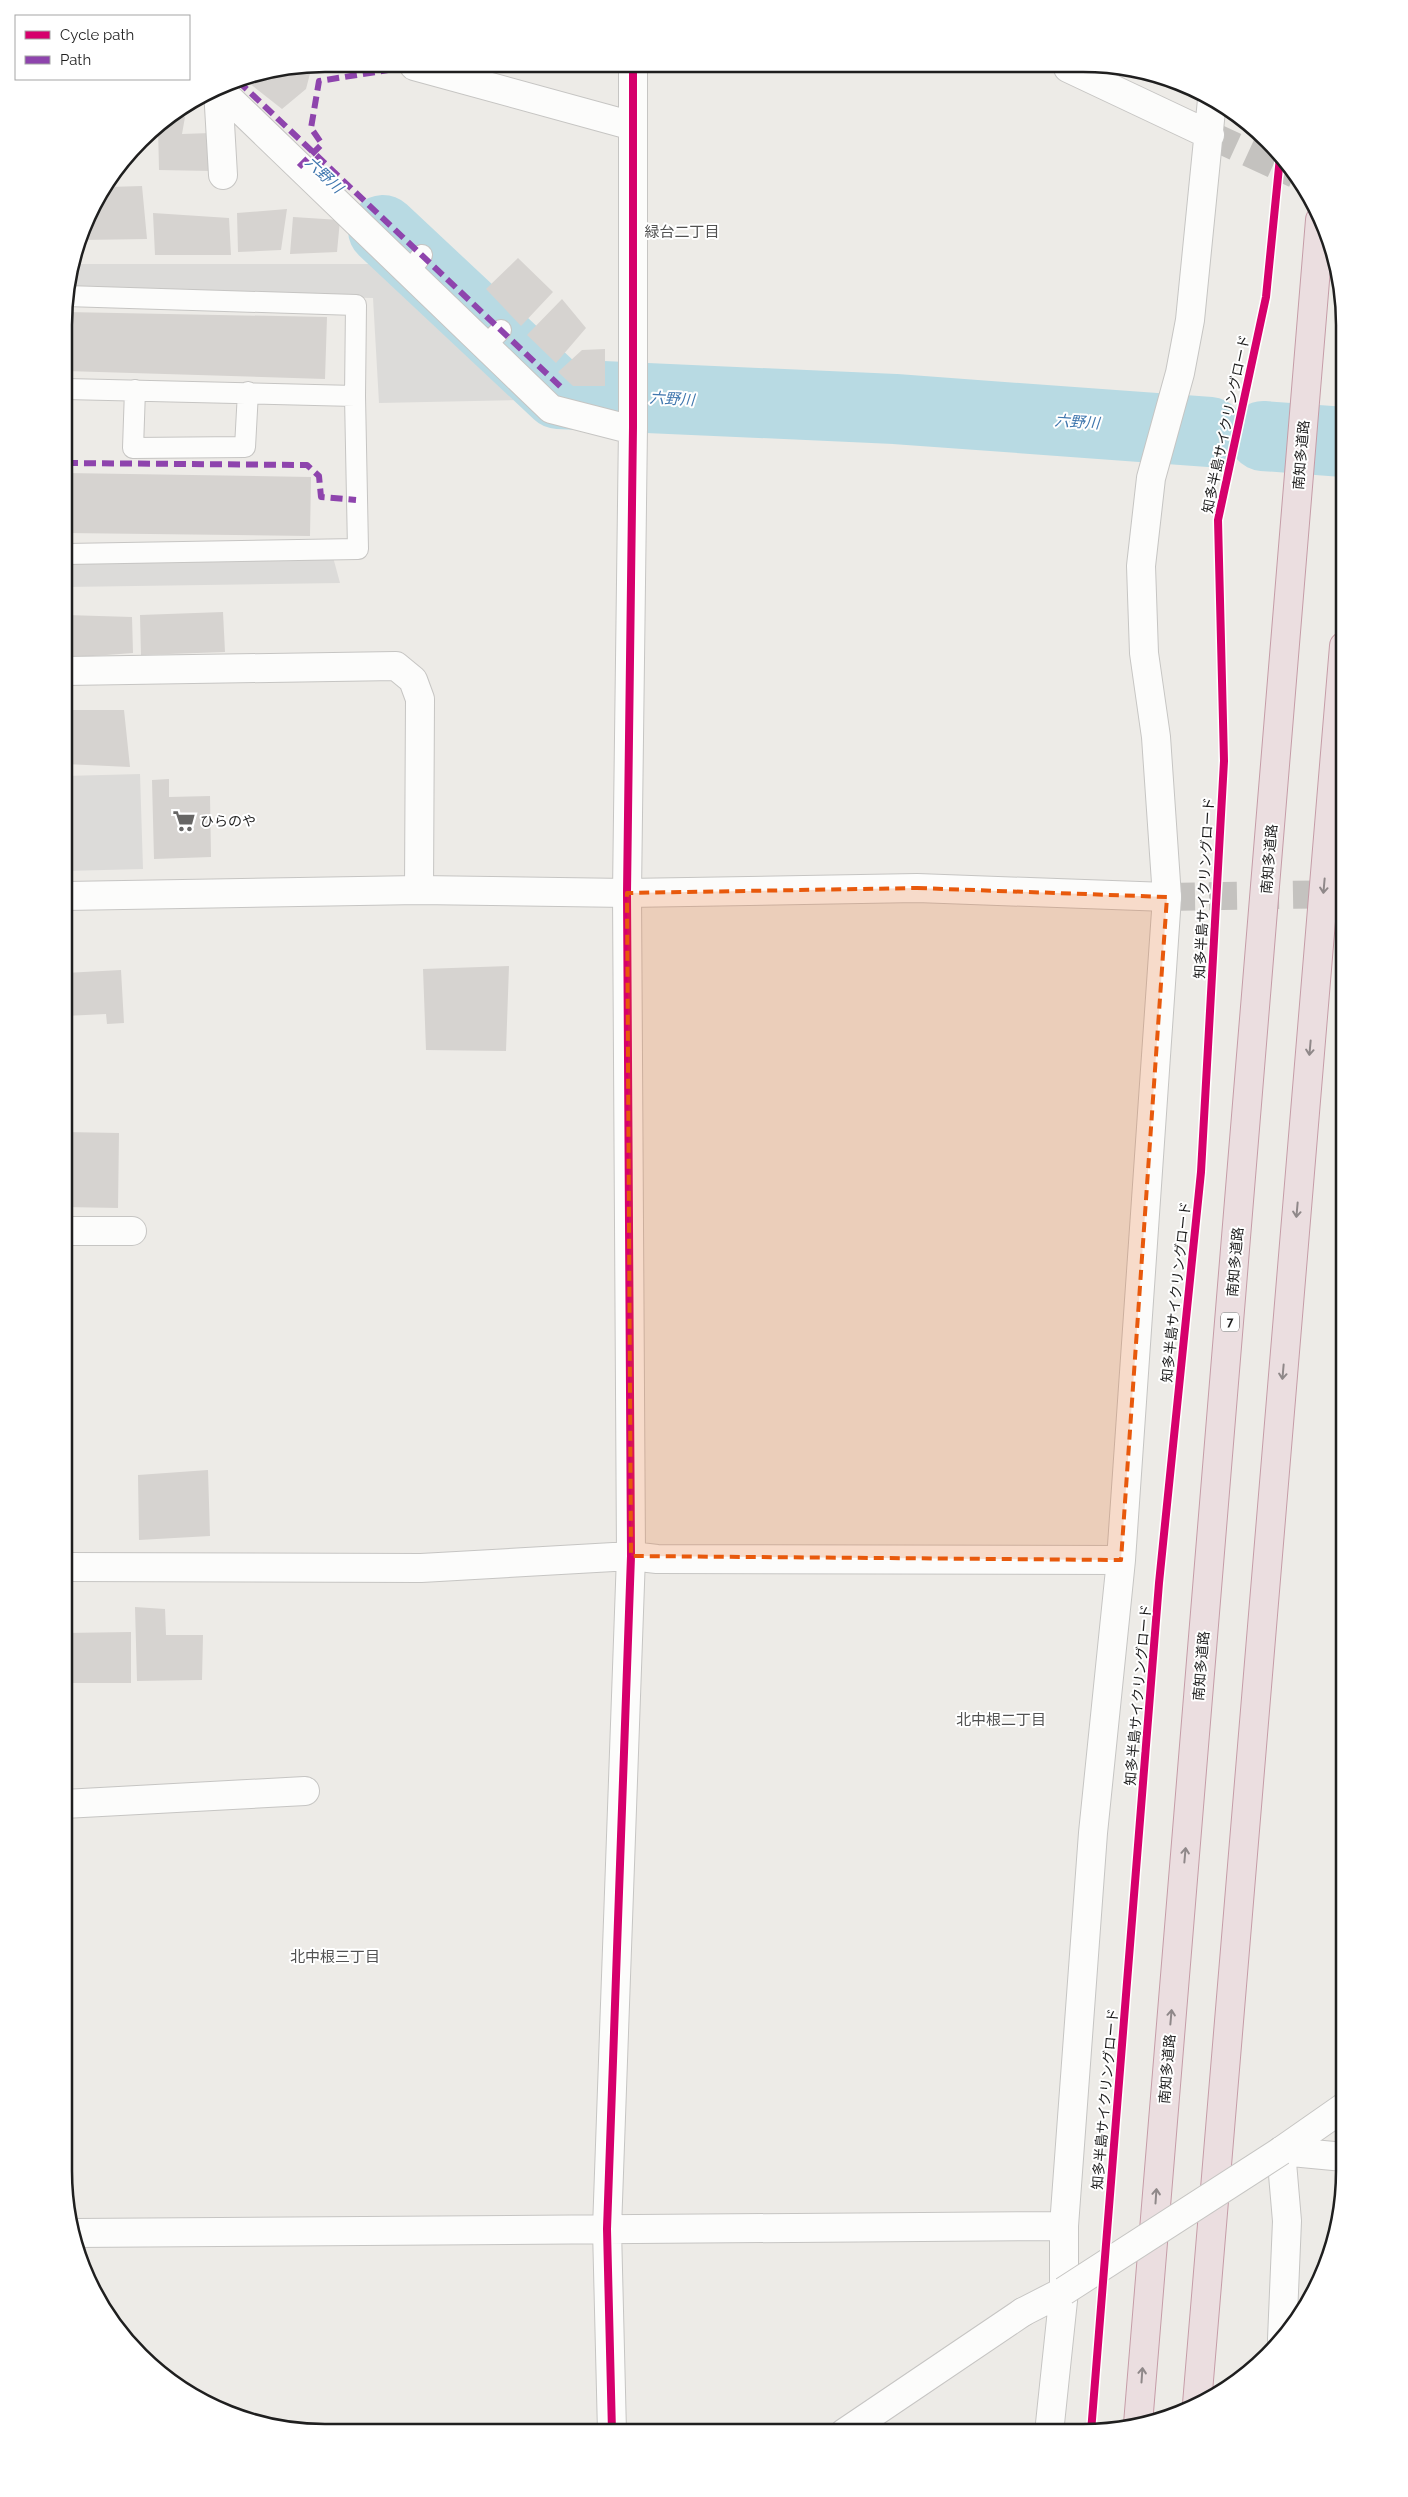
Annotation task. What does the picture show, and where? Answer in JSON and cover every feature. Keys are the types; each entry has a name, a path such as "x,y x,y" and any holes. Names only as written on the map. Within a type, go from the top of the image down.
{"highway":[{"name":"南知多道路","path":"1138,2418 1319,235"},
{"path":"1198,2397 1336,742"}],"street":[{"path":"436,72 633,126"},
{"path":"612,2424 607,2229 631,1556 627,893 633,429 633,72"},
{"path":"1076,72 1210,135"},
{"path":"224,94 415,264 493,338 551,409 633,429"},
{"path":"218,96 223,175"},
{"path":"1049,2424 1064,2291 1064,2226 1093,1833 1121,1560 1167,897 1156,737 1144,653 1141,566 1151,478 1180,373 1190,320 1212,108"},
{"path":"72,671 396,666 413,680 420,699 420,890"},
{"path":"72,896 420,890 627,893 917,888 1167,897"},
{"path":"72,1231 132,1231"},
{"path":"72,1566 421,1568 631,1556 657,1559 1121,1560"},
{"path":"72,1804 305,1791"},
{"path":"857,2424 1023,2312 1064,2291 1282,2151 1336,2114"},
{"path":"1282,2151 1336,2156"},
{"path":"1282,2151 1287,2221 1283,2327"},
{"path":"80,2233 1064,2226"}],"lane":[{"path":"72,554 358,549 355,396 356,305 74,296"},
{"path":"72,389 355,396"},
{"path":"135,390 133,448 245,447 248,392"}],"highlighted area":[{"path":"917,888 1167,897 1121,1560 631,1556 627,893"}],"shaded area":[{"path":"80,264 374,264 523,400 379,403 373,298 75,292"},
{"path":"333,557 340,583 72,587 72,564"},
{"path":"140,774 143,869 72,871 72,776"}],"building":[{"path":"310,73 306,89 282,109 250,84 276,77"},
{"path":"182,117 185,117 182,134 211,133 212,171 159,170 158,136"},
{"path":"142,186 147,239 88,240 99,213 114,187"},
{"path":"287,209 281,250 238,252 237,213"},
{"path":"153,213 229,218 231,255 155,255"},
{"path":"293,217 340,220 337,252 290,254"},
{"path":"518,258 553,292 521,326 486,289"},
{"path":"562,299 586,328 556,363 527,335"},
{"path":"73,312 327,317 325,379 72,371"},
{"path":"605,349 605,386 573,386 558,372 582,350"},
{"path":"72,473 311,477 310,536 72,533"},
{"path":"223,612 225,652 141,655 140,615"},
{"path":"72,615 132,617 133,653 72,658"},
{"path":"72,710 124,710 130,767 72,764"},
{"path":"169,779 169,797 210,796 211,857 154,859 152,780"},
{"path":"509,966 506,1051 426,1050 423,969"},
{"path":"121,970 124,1023 107,1024 106,1014 72,1016 72,973"},
{"path":"72,1132 119,1133 118,1208 72,1207"},
{"path":"208,1470 210,1536 139,1540 138,1475"},
{"path":"135,1607 165,1609 166,1635 203,1635 202,1680 137,1681"},
{"path":"131,1632 131,1683 72,1683 72,1633"}],"waterway":[{"name":"六野川","path":"383,230 558,394 895,409 1210,432"},
{"name":"六野川","path":"1263,436 1336,441"}],"tunnel":[{"path":"1210,135 1280,167"},
{"path":"1167,897 1336,894"}],"marked path":[{"path":"299,167 322,144 311,128 319,81 376,72"},
{"path":"243,86 563,389"},
{"path":"72,463 307,465 319,476 321,497 356,500"}],"cycle path":[{"path":"612,2424 607,2229 631,1556 627,893 633,427 633,72"},
{"name":"知多半島サイクリングロード","path":"1092,2424 1159,1583 1201,1172 1224,761 1218,520 1266,297 1279,166"}],"place":[{"name":"ひらのや","path":"184,821"}],"district":[{"name":"緑台二丁目","path":"682,232"},
{"name":"北中根二丁目","path":"1001,1720"},
{"name":"北中根三丁目","path":"335,1957"}]}
